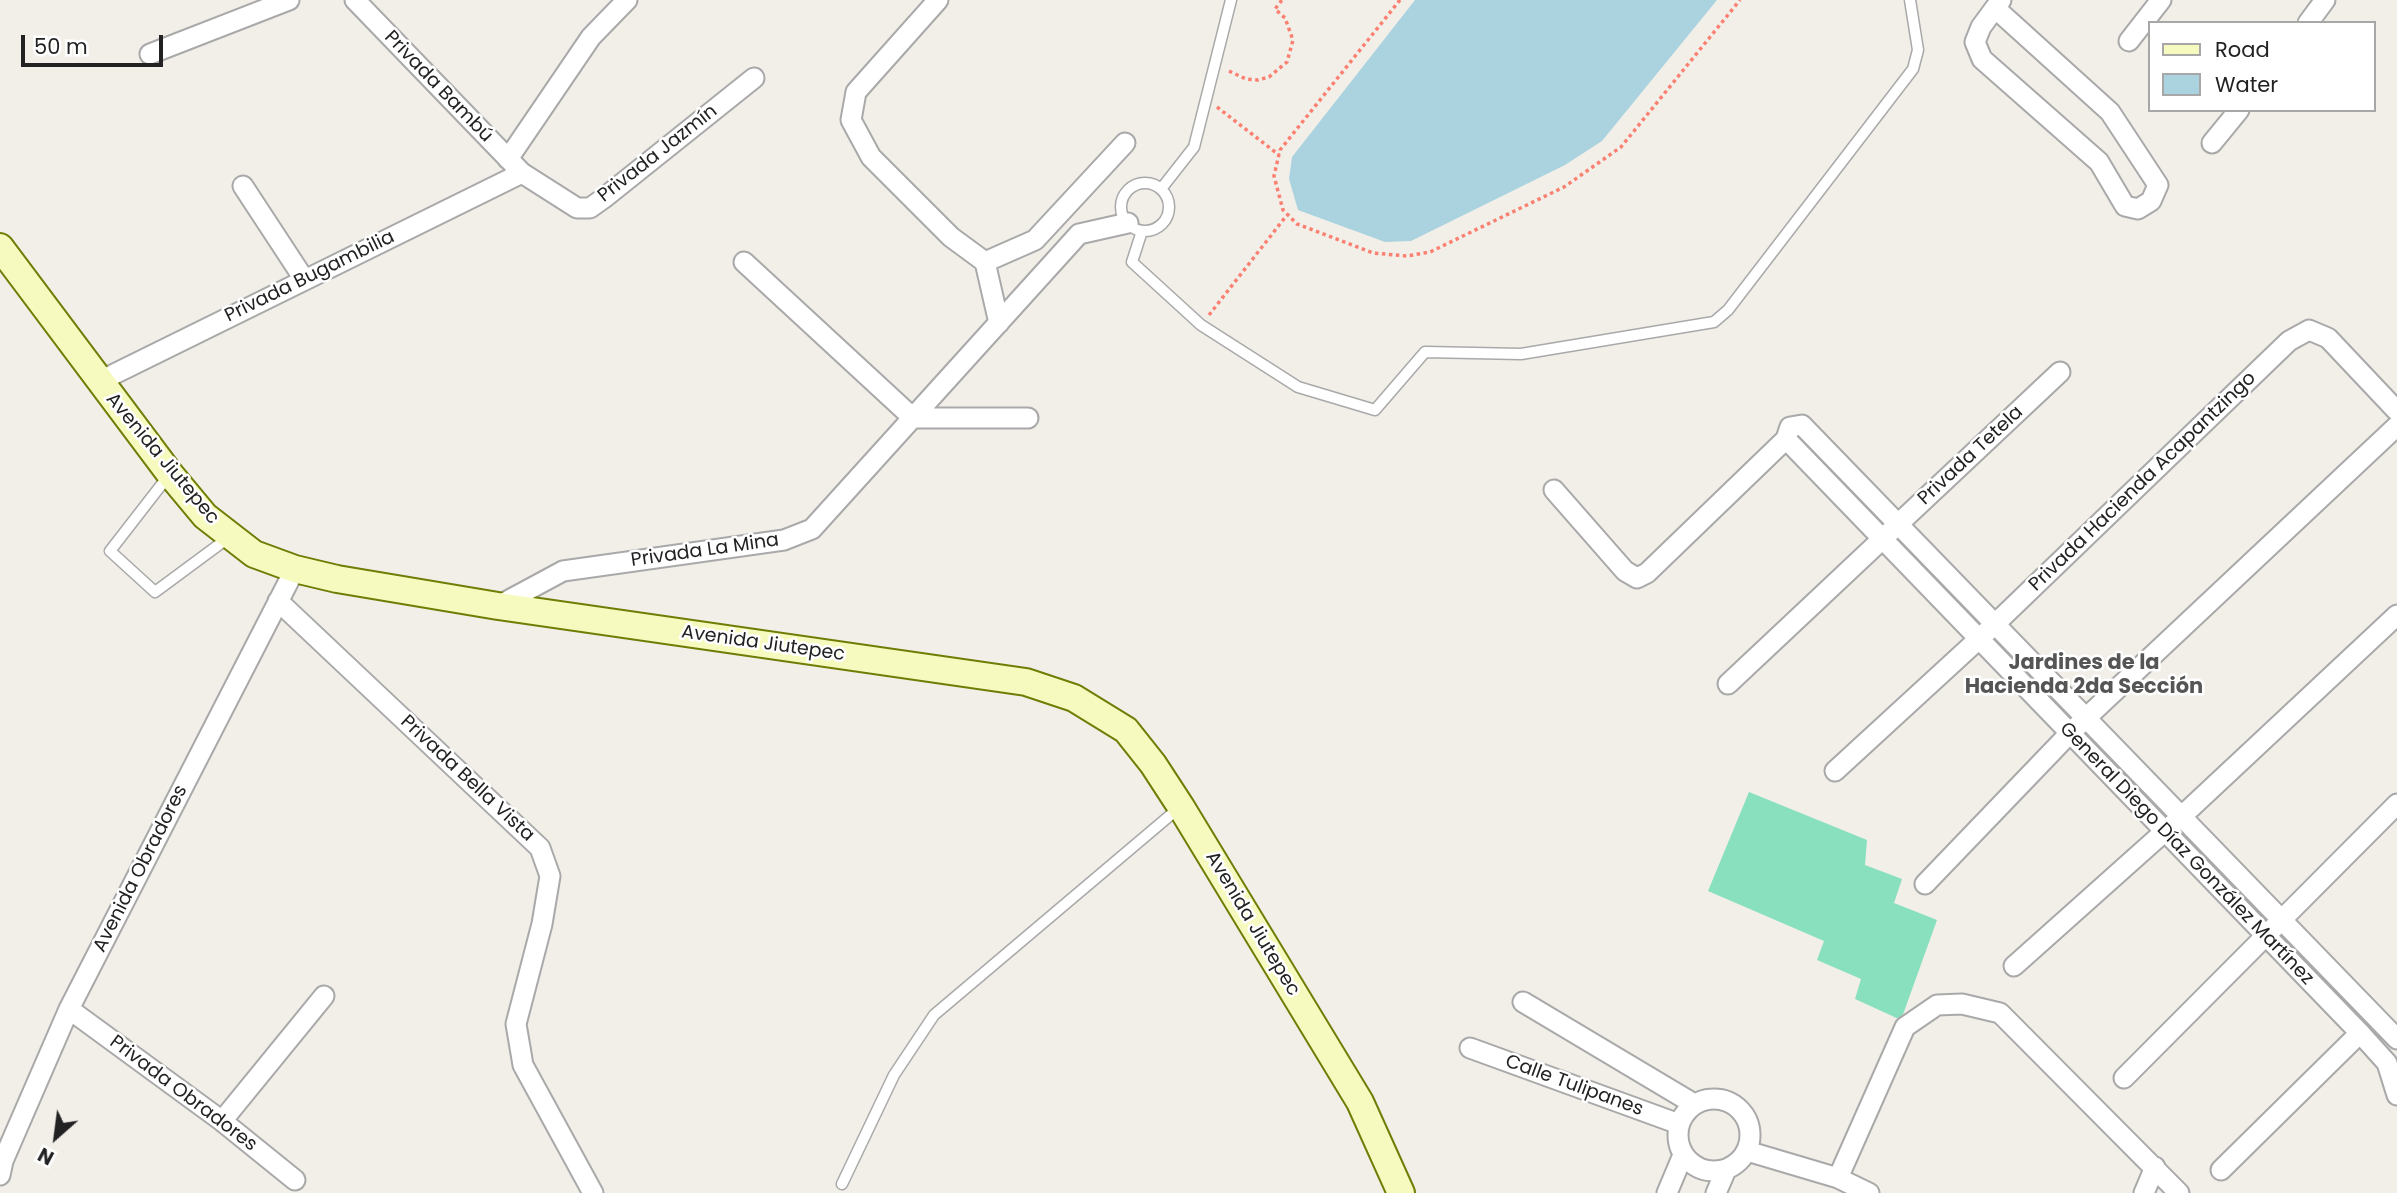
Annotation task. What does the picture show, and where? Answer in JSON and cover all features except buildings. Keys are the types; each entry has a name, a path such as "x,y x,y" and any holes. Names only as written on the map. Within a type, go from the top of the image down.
{"main road":[{"name":"Avenida Jiutepec","path":"0,247 98,382 170,474 205,516 254,554 295,569 498,606 1026,682 1074,698 1126,730 1153,764 1181,807 1360,1101 1401,1193"}],"street":[{"path":"150,54 289,0"},
{"name":"Privada Bambú","path":"355,0 522,173"},
{"path":"508,159 591,37 626,0"},
{"path":"938,0 856,92 851,120 871,157 951,237 985,262 999,323"},
{"path":"2129,41 2161,0"},
{"path":"2309,21 2325,0"},
{"path":"1998,4 2110,112 2158,185 2151,201 2138,209 2125,206 2099,162 1982,59 1975,43 1981,27 1998,4"},
{"name":"Privada Jazmín","path":"522,173 577,208 590,208 754,78"},
{"path":"2212,143 2237,112"},
{"path":"985,262 1035,240 1125,144"},
{"name":"Privada Bugambilia","path":"98,382 522,173"},
{"path":"243,186 304,279"},
{"name":"Privada La Mina","path":"498,606 563,571 785,540 812,529 1079,233 1135,227"},
{"path":"744,262 913,418 1028,418"},
{"name":"Privada Hacienda Acapantzingo","path":"1835,771 1987,632 2289,341 2309,330 2328,338 2397,411"},
{"name":"Privada Tetela","path":"1728,684 2060,372"},
{"name":"General Diego Díaz González Martínez","path":"2397,1040 2088,718 1987,632 1882,539 1786,439 1790,427 1802,425 1897,525 1987,632 2070,733 2360,1033 2387,1063 2397,1095"},
{"path":"1925,884 2070,733 2397,426"},
{"path":"1554,490 1625,571 1637,578 1647,573 1786,439"},
{"name":"Avenida Obradores","path":"0,1175 3,1161 69,1009 295,569"},
{"name":"Privada Bella Vista","path":"278,601 540,848 550,876 542,924 516,1024 523,1065 593,1193"},
{"path":"2014,966 2182,816 2397,615"},
{"path":"2124,1078 2263,935 2397,804"},
{"path":"222,1121 324,996"},
{"path":"1523,1002 1694,1104"},
{"path":"1838,1178 1905,1027 1937,1005 1962,1004 2000,1013 2179,1193"},
{"name":"Privada Obradores","path":"69,1009 222,1121 295,1180"},
{"path":"2221,1170 2360,1033"},
{"name":"Calle Tulipanes","path":"1469,1048 1679,1124"},
{"path":"1709,1098 1724,1100 1738,1107 1749,1128 1747,1151 1742,1159 1726,1170 1717,1172 1698,1168 1684,1155 1679,1145 1679,1124 1694,1104 1709,1098"},
{"path":"1747,1151 1838,1178 1869,1193"},
{"path":"1667,1193 1684,1155"},
{"path":"2144,1193 2155,1167"},
{"path":"1716,1193 1726,1170"}],"lane":[{"path":"1161,189 1194,147 1231,0"},
{"path":"1135,227 1158,227 1168,215 1168,199 1161,189 1143,183 1129,189 1121,210 1135,227 1132,262 1201,325 1298,387 1375,410 1425,352 1521,354 1714,322 1728,310 1913,69 1918,50 1910,0"},
{"path":"170,474 110,551 155,592 229,537"},
{"path":"842,1184 894,1075 934,1015 1181,807"}],"path":[{"path":"1223,76 1230,70 1246,79 1258,80 1269,77 1287,62 1293,40 1284,18 1275,9 1282,0"},
{"path":"1401,0 1279,155 1274,176 1283,210 1297,224 1373,253 1407,256 1430,252 1564,187 1621,147 1740,0"},
{"path":"1219,97 1217,107 1279,155"},
{"path":"1201,325 1287,215"}],"green space":[{"path":"1749,792 1867,840 1865,865 1902,879 1894,903 1937,920 1901,1020 1855,999 1861,979 1817,960 1824,941 1708,891"}],"water":[{"path":"1415,0 1717,0 1602,141 1565,165 1411,241 1385,242 1298,210 1289,179 1292,157"}],"district":[{"name":"Jardines de la Hacienda 2da Sección","path":"2084,676"}]}
